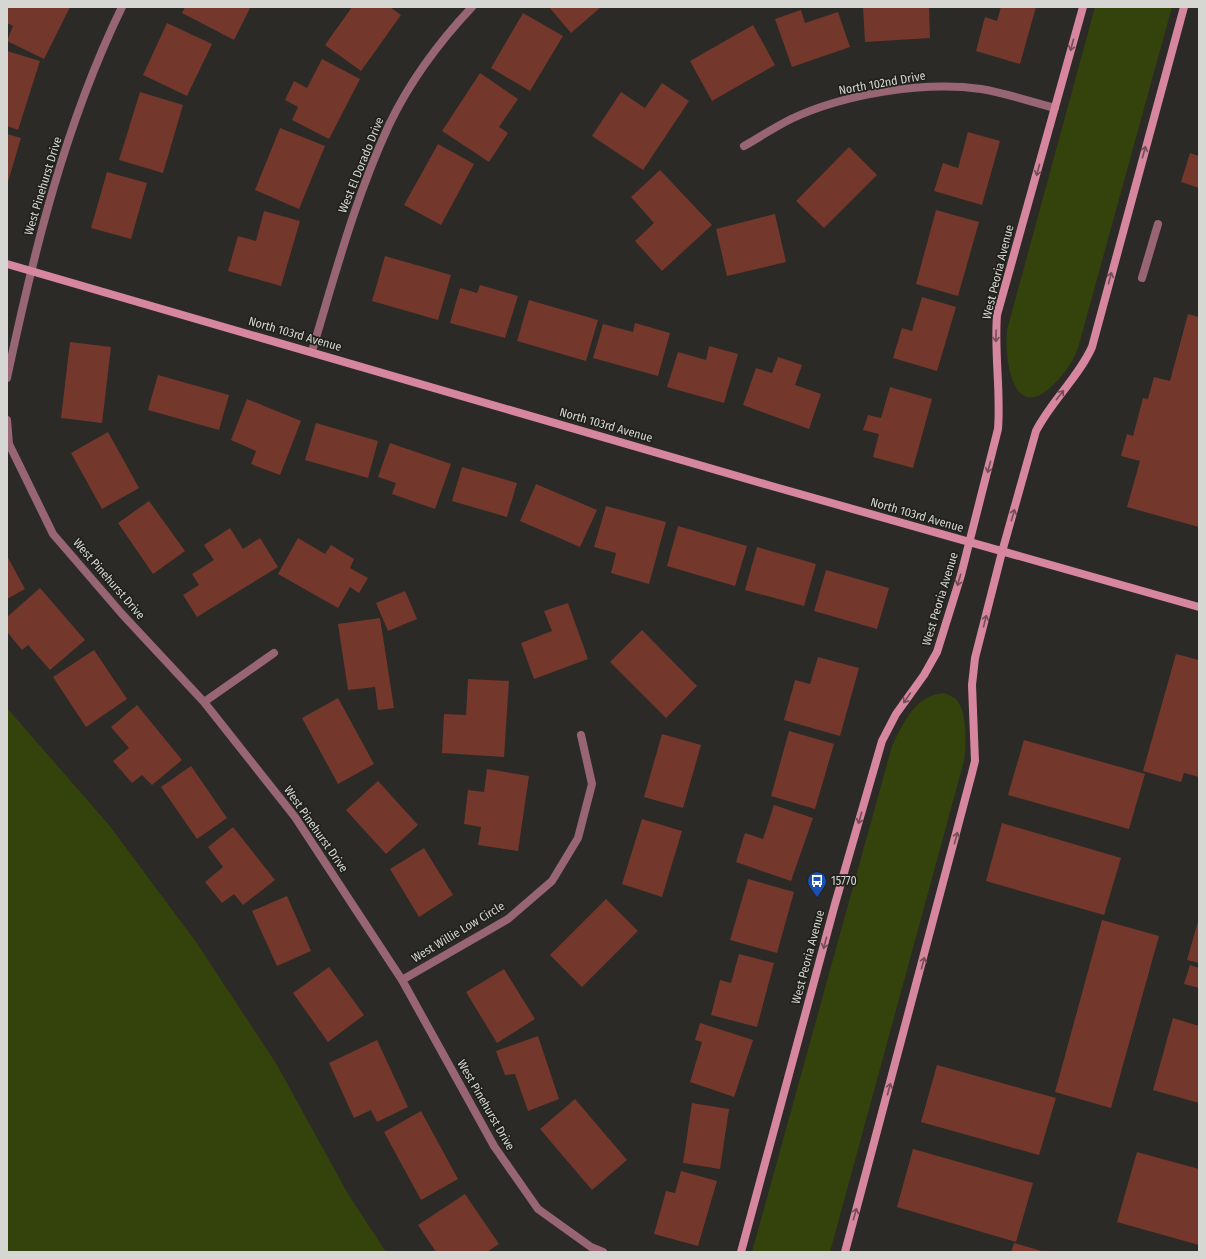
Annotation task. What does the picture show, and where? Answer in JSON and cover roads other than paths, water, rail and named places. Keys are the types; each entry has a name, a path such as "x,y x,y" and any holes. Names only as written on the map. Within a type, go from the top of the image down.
{"street":[{"name":"West Pinehurst Drive","path":"7,378 41,230 75,119 102,49 122,7"},
{"name":"West El Dorado Drive","path":"312,351 356,204 389,124 414,81 460,19 472,7"},
{"name":"West Peoria Avenue","path":"741,1252 835,904 882,741 896,714 924,675 937,652 969,543 998,429 1000,406 996,334 998,315 1083,7"},
{"path":"844,1252 975,761 972,685 976,658 1002,552 1036,431 1045,414 1085,363 1092,347 1184,7"},
{"name":"North 102nd Drive","path":"744,146 792,119 837,102 916,87 948,86 983,89 1055,108"},
{"path":"1142,278 1158,224"},
{"name":"North 103rd Avenue","path":"7,264 312,351 969,543 1199,607"},
{"name":"West Pinehurst Drive","path":"7,420 9,444 53,534 122,614 204,702 295,817 402,980 494,1146 538,1209 592,1247 603,1252"},
{"path":"204,702 274,653"},
{"name":"West Willie Low Circle","path":"402,980 508,919 552,881 578,838 592,784 581,735"}],"place":[{"name":"15770","path":"817,898"}]}
